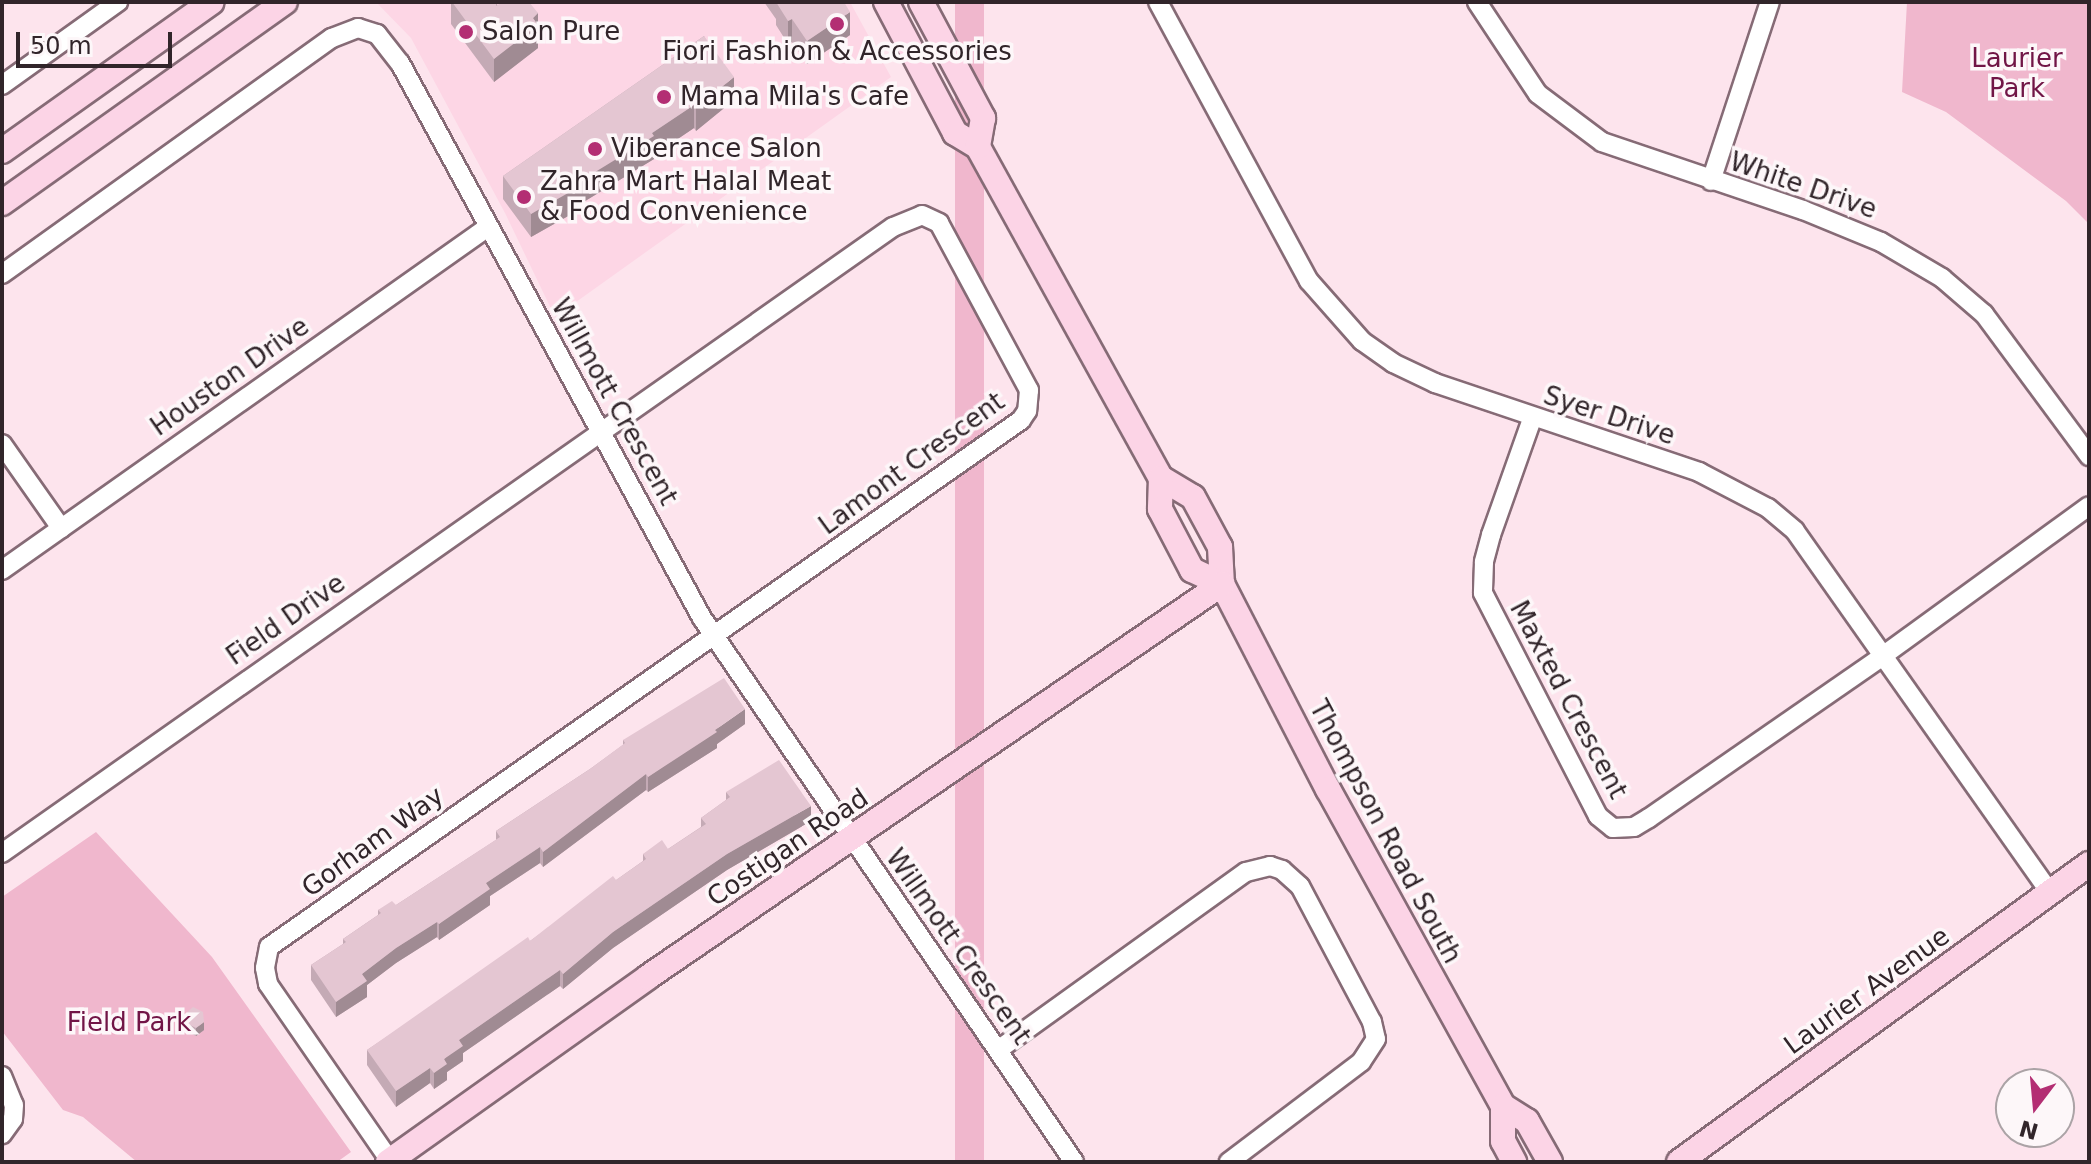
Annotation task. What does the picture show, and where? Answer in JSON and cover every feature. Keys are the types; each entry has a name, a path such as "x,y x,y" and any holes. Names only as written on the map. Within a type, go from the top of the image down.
{"main road":[{"path":"2,151 212,2"},
{"path":"2,203 285,2"},
{"name":"Thompson Road South","path":"886,2 955,133 978,147 1161,478 1193,497 1220,547 1222,584 1328,789 1503,1106 1503,1141 1514,1162"},
{"name":"Thompson Road South","path":"921,2 983,118 978,147"},
{"name":"Thompson Road South","path":"1161,478 1160,509 1192,570 1222,584"},
{"name":"Costigan Road","path":"389,1161 661,968 1222,584"},
{"name":"Laurier Avenue","path":"1679,1162 2089,864"},
{"name":"Thompson Road South","path":"1503,1106 1527,1121 1550,1162"}],"street":[{"path":"2,85 118,2"},
{"name":"Syer Drive","path":"1158,2 1285,241 1330,308 1362,341 1393,363 1435,383 1532,419 1699,472 1768,508 1795,531 2050,893"},
{"name":"White Drive","path":"1477,2 1538,94 1602,142 1803,210 1881,242 1942,278 1984,314 2089,456"},
{"path":"1711,181 1770,2"},
{"name":"Willmott Crescent","path":"2,274 332,38 358,28 377,34 400,63 715,637 1074,1162"},
{"name":"Lamont Crescent","path":"600,430 906,219 922,215 939,223 1029,390 1027,411 1021,420 715,637"},
{"name":"Houston Drive","path":"2,570 488,227"},
{"name":"Maxted Crescent","path":"1532,419 1491,535 1484,562 1483,593 1605,823 1623,829 1634,827 1884,655"},
{"name":"Field Drive","path":"2,853 600,430"},
{"path":"2,444 61,528"},
{"path":"1884,655 2089,506"},
{"name":"Gorham Way","path":"389,1161 268,984 265,968 269,947 558,742 715,637"},
{"path":"998,1050 1246,872 1270,866 1282,870 1300,886 1372,1022 1376,1039 1361,1062 1229,1162"},
{"path":"2,1076 14,1105 13,1119 2,1134"}],"shaded area":[{"path":"376,2 850,2 891,77 555,317 505,213 411,38"}],"green space":[{"path":"955,2 984,2 984,1162 955,1162"},
{"name":"Laurier Park","path":"1907,2 2089,2 2089,224 2066,201 1946,112 1902,92"},
{"name":"Field Park","path":"96,832 212,957 351,1152 337,1162 137,1162 83,1117 63,1110 2,1031 2,897"}],"building":[{"path":"452,2 496,2 496,6 502,2 529,2 538,13 533,18 538,25 494,59"},
{"path":"776,2 844,2 850,12 807,41 792,19 788,21"},
{"path":"704,36 734,77 696,108 694,105 652,133 654,136 574,185 577,188 531,214 503,176"},
{"path":"724,678 745,709 715,730 717,732 648,777 646,774 543,852 540,847 486,883 490,889 439,924 437,922 396,948 362,974 367,981 336,1002 311,965 346,942 343,939 381,913 378,910 392,901 396,905 500,837 496,831 590,769 625,743 623,740"},
{"path":"779,760 811,806 727,854 613,932 563,974 560,970 459,1040 463,1046 444,1059 447,1064 434,1073 430,1068 396,1091 367,1050 528,937 530,941 613,876 616,880 646,859 643,854 662,840 668,849 706,824 701,818 730,797 726,792"},
{"path":"193,1007 203,1012 204,1022 196,1028 186,1023 185,1014"}],"place":[{"name":"Fiori Fashion & Accessories","path":"837,24"},
{"name":"Salon Pure","path":"466,32"},
{"name":"Mama Mila's Cafe","path":"664,97"},
{"name":"Viberance Salon","path":"595,149"},
{"name":"Zahra Mart Halal Meat & Food Convenience","path":"524,197"}]}
